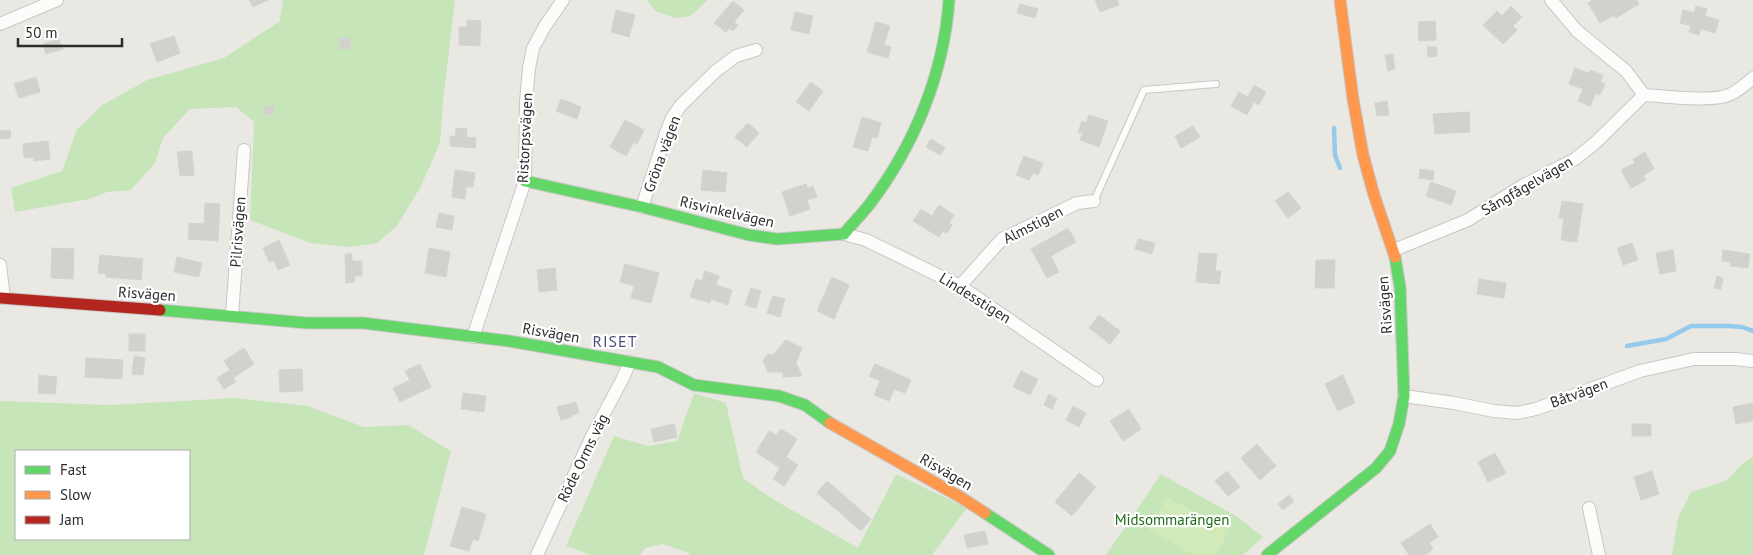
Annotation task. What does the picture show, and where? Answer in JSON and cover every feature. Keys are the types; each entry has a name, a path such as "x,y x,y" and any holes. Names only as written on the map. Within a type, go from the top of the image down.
{"street":[{"path":"0,24 57,0"},
{"name":"Ristorpsvägen","path":"473,337 514,220 525,181 526,102 533,48 563,0"},
{"path":"844,234 869,205 890,173 911,135 934,82 944,42 949,0"},
{"name":"Risvägen","path":"1267,555 1376,468 1390,451 1399,424 1404,396 1400,287 1394,250 1374,195 1364,155 1353,99 1340,0"},
{"path":"1551,0 1577,31 1626,71 1644,95 1693,98 1721,97 1730,95 1753,78"},
{"name":"Gröna vägen","path":"642,207 666,133 672,118 681,105 716,71 736,56 756,50"},
{"name":"Sångfågelvägen","path":"1394,250 1468,220 1522,186 1575,159 1595,143 1644,95"},
{"name":"Pilrisvägen","path":"232,315 244,150"},
{"name":"Risvinkelvägen","path":"525,181 642,207 749,235 777,239 844,234"},
{"name":"Almstigen","path":"960,286 1002,238 1077,202 1094,201"},
{"name":"Lindesstigen","path":"844,234 866,240 960,286 1097,380"},
{"path":"0,265 2,298"},
{"name":"Risvägen","path":"2,298 232,315 307,323 363,323 509,341 658,367 694,386 779,396 804,405 832,424 962,498 1049,555"},
{"name":"Båtvägen","path":"1404,396 1517,413 1536,409 1640,371 1694,359 1753,361"},
{"name":"Röde Orms väg","path":"537,555 593,434 630,362"},
{"path":"1589,508 1599,555"}],"lane":[{"path":"1094,201 1144,90 1216,84"}],"green space":[{"path":"283,0 455,0 440,143 420,188 397,226 377,243 350,247 310,243 250,220 254,122 236,107 190,109 163,138 155,163 131,190 107,192 89,199 15,212 11,188 62,171 77,130 101,106 147,80 224,58 280,21"},
{"path":"647,0 708,0 690,16 676,18 655,11"},
{"path":"694,393 726,403 743,478 771,498 858,548 896,474 967,508 932,555 690,555 663,544 645,548 640,555 591,555 566,546 614,436 648,446 677,441"},
{"path":"235,398 307,406 364,427 408,425 451,451 424,555 0,555 0,401 109,405"},
{"path":"1753,457 1753,555 1672,555 1678,518 1691,492 1726,481 1742,464"},
{"name":"Midsommarängen","path":"1161,474 1236,516 1263,537 1243,555 1106,555"},
{"path":"1167,497 1229,531 1216,555 1194,555 1149,530"}],"building":[{"path":"249,0 268,0 253,7"},
{"path":"1095,0 1117,0 1119,5 1100,12"},
{"path":"1593,0 1637,0 1639,4 1616,18 1614,15 1600,23 1588,3"},
{"path":"733,1 744,10 734,22 738,25 733,31 729,28 726,32 714,23"},
{"path":"1020,4 1038,9 1035,18 1017,13"},
{"path":"1511,6 1522,17 1513,26 1517,30 1503,44 1483,25 1497,11 1502,16"},
{"path":"1696,6 1707,9 1705,16 1719,20 1715,33 1701,29 1699,35 1689,32 1691,26 1680,23 1683,10 1694,13"},
{"path":"616,10 635,15 629,37 611,32"},
{"path":"795,12 813,16 809,34 791,30"},
{"path":"467,20 481,21 480,46 459,45 459,27 467,27"},
{"path":"1435,21 1436,40 1419,41 1418,22"},
{"path":"876,22 890,26 884,45 891,47 888,58 867,52"},
{"path":"174,36 180,53 157,62 150,44"},
{"path":"349,37 351,48 341,50 339,39"},
{"path":"59,39 63,49 46,54 43,44"},
{"path":"1427,47 1437,47 1437,56 1428,57"},
{"path":"1393,54 1395,69 1388,71 1385,55"},
{"path":"1575,68 1588,73 1590,70 1603,75 1600,82 1605,84 1600,95 1596,93 1590,106 1578,101 1583,89 1569,84"},
{"path":"36,77 40,92 19,98 14,84"},
{"path":"811,82 823,91 809,111 796,102"},
{"path":"1254,85 1266,92 1259,105 1254,102 1247,115 1231,106 1239,92 1248,97"},
{"path":"561,99 581,107 577,119 556,111"},
{"path":"1387,101 1389,115 1377,116 1375,103"},
{"path":"273,106 274,113 264,115 263,108"},
{"path":"1469,112 1470,132 1435,134 1433,114"},
{"path":"1089,115 1108,121 1099,147 1080,140 1083,133 1078,132 1082,121 1086,123"},
{"path":"862,117 881,123 877,138 872,137 868,151 853,147"},
{"path":"625,120 644,130 637,144 634,142 626,156 610,147"},
{"path":"748,123 759,133 747,147 735,137"},
{"path":"1193,126 1200,137 1181,148 1175,136"},
{"path":"456,128 467,129 466,137 476,138 475,148 450,146 450,136 455,137"},
{"path":"10,130 11,138 0,139 0,131"},
{"path":"931,139 945,148 940,155 926,147"},
{"path":"48,141 50,159 34,161 34,157 24,158 23,144"},
{"path":"192,151 194,175 180,176 177,152"},
{"path":"1645,152 1654,169 1643,176 1646,180 1631,188 1621,170 1635,163 1633,159"},
{"path":"1024,156 1043,163 1038,175 1033,173 1029,180 1016,175"},
{"path":"1420,169 1434,171 1433,180 1419,178"},
{"path":"455,170 475,173 473,187 466,187 465,199 452,197"},
{"path":"703,170 727,173 725,192 701,190"},
{"path":"1431,182 1456,191 1451,205 1426,196"},
{"path":"806,184 807,188 813,186 817,197 807,200 810,209 790,216 782,192"},
{"path":"1288,192 1301,208 1288,218 1275,201"},
{"path":"1562,201 1583,204 1577,242 1561,240 1564,218 1559,218"},
{"path":"205,203 220,204 218,241 188,239 189,223 204,224"},
{"path":"939,205 954,215 949,223 952,225 947,233 943,231 939,237 913,221 921,209 932,216"},
{"path":"439,213 454,216 452,230 436,227"},
{"path":"1068,228 1076,242 1051,256 1059,272 1047,278 1031,249"},
{"path":"1138,239 1155,243 1152,254 1135,249"},
{"path":"279,240 290,265 278,270 274,260 269,262 263,248"},
{"path":"1632,243 1638,260 1623,265 1617,248"},
{"path":"52,248 74,249 73,279 51,278"},
{"path":"429,248 450,252 446,277 425,273"},
{"path":"1673,250 1676,271 1660,274 1656,253"},
{"path":"1723,250 1750,254 1748,268 1730,266 1731,262 1722,261"},
{"path":"1199,253 1217,254 1215,271 1221,271 1219,284 1196,282"},
{"path":"345,254 352,254 352,261 362,261 362,276 354,276 355,282 346,283"},
{"path":"100,255 143,259 141,280 106,277 106,274 98,273"},
{"path":"177,257 202,263 199,277 174,272"},
{"path":"1316,260 1335,260 1334,288 1315,288"},
{"path":"625,264 659,273 651,303 631,298 634,286 620,282"},
{"path":"555,268 557,290 539,292 537,270"},
{"path":"705,271 719,276 716,285 732,290 728,305 711,299 710,303 690,297 696,279 702,281"},
{"path":"1717,276 1723,278 1721,289 1714,288"},
{"path":"832,277 849,285 834,319 817,311"},
{"path":"1479,279 1506,283 1504,298 1477,294"},
{"path":"751,288 761,291 756,308 745,305"},
{"path":"773,296 785,299 780,317 767,313"},
{"path":"1099,315 1120,331 1110,344 1089,328"},
{"path":"129,334 145,334 145,351 129,351"},
{"path":"786,340 802,348 796,363 802,376 783,377 783,372 768,372 763,361 768,354 773,355"},
{"path":"244,348 254,364 233,378 236,382 224,389 217,378 230,370 224,361"},
{"path":"134,356 145,358 143,375 132,374"},
{"path":"86,358 123,360 122,379 85,377"},
{"path":"420,364 431,387 400,402 393,388 410,380 405,371"},
{"path":"875,364 911,380 905,393 894,389 889,401 874,395 880,381 869,376"},
{"path":"302,369 303,391 280,392 279,370"},
{"path":"1021,371 1038,379 1030,395 1013,387"},
{"path":"39,375 57,377 55,394 38,393"},
{"path":"1343,375 1355,403 1338,411 1325,384"},
{"path":"463,393 486,396 484,412 461,409"},
{"path":"1049,394 1057,399 1052,409 1044,405"},
{"path":"576,402 579,413 561,420 557,407"},
{"path":"1753,403 1753,421 1736,424 1733,407"},
{"path":"1073,406 1086,413 1079,427 1066,420"},
{"path":"1129,409 1141,429 1123,441 1110,421"},
{"path":"674,424 677,437 654,442 651,429"},
{"path":"1632,424 1651,424 1651,436 1632,436"},
{"path":"781,429 797,439 786,457 798,465 784,486 773,479 780,468 756,452 769,431 776,435"},
{"path":"1257,444 1276,466 1260,480 1241,458"},
{"path":"1495,453 1506,473 1488,482 1478,462"},
{"path":"1227,471 1240,487 1228,496 1215,481"},
{"path":"1652,471 1659,494 1641,500 1634,477"},
{"path":"1079,473 1096,487 1072,516 1055,502"},
{"path":"827,481 871,519 861,531 817,493"},
{"path":"1289,495 1294,501 1283,510 1278,504"},
{"path":"462,507 486,514 478,541 473,539 469,551 450,546"},
{"path":"1430,524 1438,537 1429,543 1433,549 1426,555 1409,555 1401,543"},
{"path":"985,531 988,544 967,548 964,535"}],"waterway":[{"path":"1334,128 1335,155 1340,168"},
{"path":"1627,346 1666,339 1691,326 1742,327 1753,331"}],"traffic: fast":[{"path":"525,181 642,207 749,235 777,239 844,234 869,205 885,182 913,134 924,108 941,55 949,0"},
{"path":"1267,555 1376,468 1390,451 1399,424 1404,396 1400,287 1395,257"},
{"path":"160,310 307,323 363,323 509,341 658,367 694,385 779,396 805,405 830,423"},
{"path":"985,513 1049,555"}],"traffic: slow":[{"path":"1340,0 1353,99 1363,155 1395,257"},
{"path":"830,423 985,513"}],"traffic: jam":[{"path":"0,298 160,310"}],"district":[{"name":"RISET","path":"615,341"}]}
